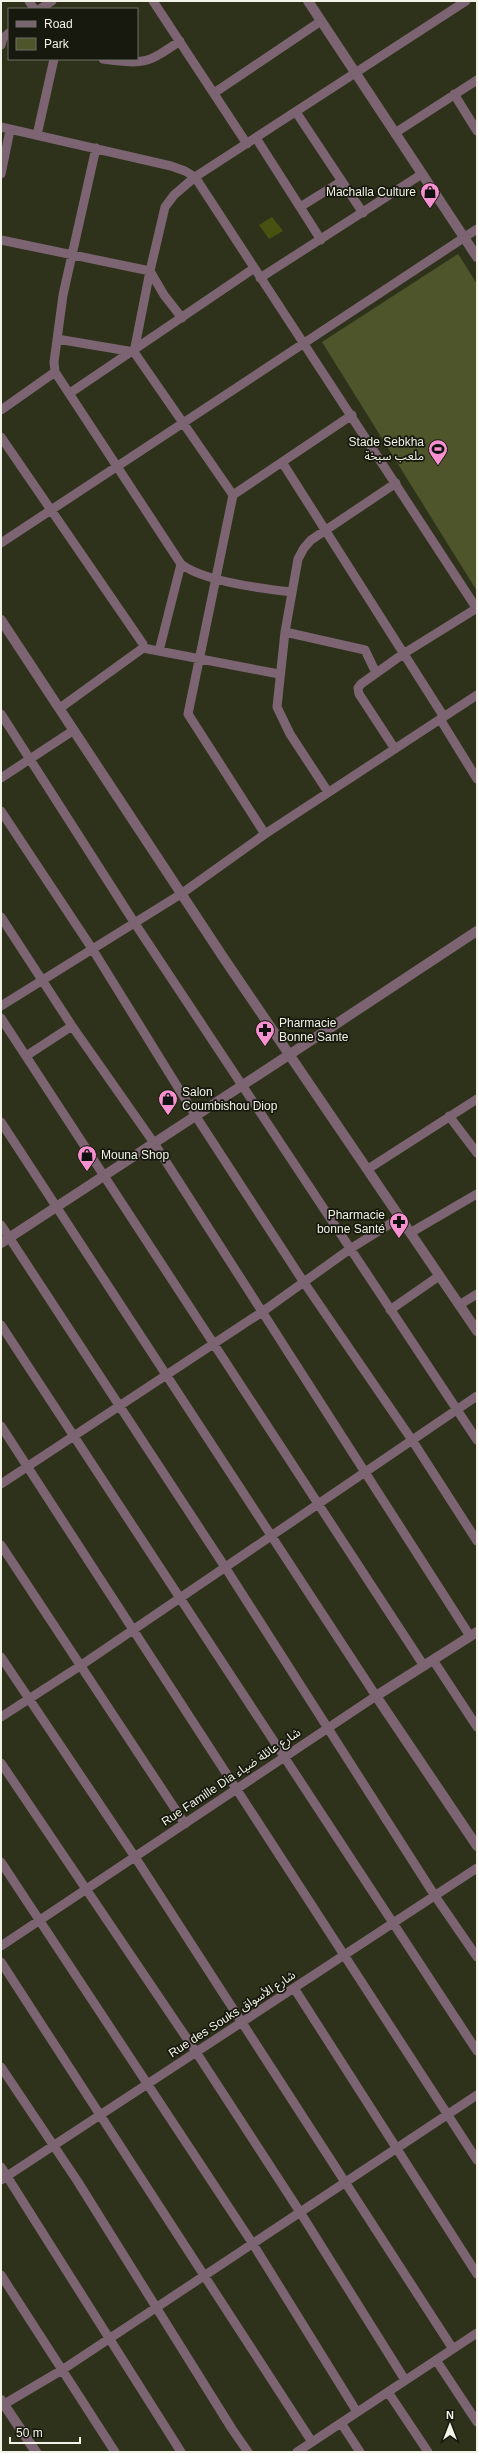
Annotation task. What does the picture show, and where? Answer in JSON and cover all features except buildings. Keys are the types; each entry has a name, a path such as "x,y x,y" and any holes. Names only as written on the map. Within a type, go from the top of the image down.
{"street":[{"path":"42,8 52,1"},
{"path":"153,1 248,144"},
{"path":"308,1 477,257"},
{"path":"234,495 182,423 134,352 150,271 165,207 174,195 195,177 466,1"},
{"path":"214,93 321,21"},
{"path":"117,60 145,62 154,59 180,42"},
{"path":"37,135 54,60"},
{"path":"395,133 454,94 476,83"},
{"path":"454,94 477,131"},
{"path":"296,112 362,213"},
{"path":"1,174 6,128 171,166 186,171 195,177 253,269 352,415 477,608 403,654 361,684 358,688 359,694 395,749"},
{"path":"256,138 321,240"},
{"path":"96,148 62,295 54,362 56,372 119,466 181,564 191,570 216,578 258,588 292,592"},
{"path":"260,278 422,174"},
{"path":"300,207 342,181"},
{"path":"1,543 477,229"},
{"path":"1,240 150,271 164,296 182,318"},
{"path":"70,393 134,352 253,269"},
{"path":"57,339 134,352"},
{"path":"1,410 56,372"},
{"path":"265,834 188,714 198,658 234,495 352,415"},
{"path":"1,437 142,644 143,648"},
{"path":"282,462 403,654 477,778"},
{"path":"328,792 278,711 279,674 298,559 304,548 396,483"},
{"path":"159,651 181,564"},
{"path":"1,620 181,894 477,1331"},
{"path":"285,632 365,650 376,673"},
{"path":"60,708 143,648 279,674"},
{"path":"1,1006 181,894 265,834 477,695"},
{"path":"1,714 134,922 477,1440"},
{"path":"1,778 74,730"},
{"path":"1,811 93,950 195,1115 303,1281 412,1440 477,1541"},
{"path":"1,917 72,1026 154,1143 365,1472 473,1634"},
{"path":"5,1240 195,1115 243,1087 477,931"},
{"path":"1,1018 215,1343 424,1666"},
{"path":"26,1056 72,1026"},
{"path":"368,1169 477,1099"},
{"path":"449,1116 477,1153"},
{"path":"1,1122 376,1696 477,1846"},
{"path":"410,1233 477,1194"},
{"path":"1,1484 262,1312 303,1281 401,1217"},
{"path":"1,1225 5,1240 119,1406 225,1567 327,1729 435,1896 477,1957"},
{"path":"390,1310 439,1276"},
{"path":"459,1305 477,1294"},
{"path":"1,1325 477,2051"},
{"path":"1,1717 80,1666 477,1396"},
{"path":"1,1426 477,2160"},
{"path":"1,1545 185,1824"},
{"name":"Rue Famille Dia شارع عائلة ضياء","path":"1,1946 376,1696 473,1634"},
{"path":"1,1656 135,1857 453,2349"},
{"path":"433,1660 477,1727"},
{"path":"1,1763 85,1890 196,2052 300,2212 406,2380"},
{"path":"1,1862 253,2244 357,2412"},
{"name":"Rue des Souks شارع الأسواق","path":"4,2178 477,1868"},
{"path":"1,1962 206,2275 312,2442"},
{"path":"294,1988 477,2274"},
{"path":"1,2067 53,2145 248,2452"},
{"path":"36,2452 2,2403 62,2370 477,2095"},
{"path":"1,2167 4,2178 110,2338 181,2452"},
{"path":"1,2275 115,2452"},
{"path":"297,2452 477,2333"},
{"path":"436,2360 477,2422"},
{"path":"388,2392 428,2452"},
{"path":"341,2423 360,2452"}],"green space":[{"name":"Stade Sebkha ملعب سبخة","path":"458,254 477,284 477,591 322,342"}],"shaded area":[{"path":"272,217 283,231 269,239 259,225"}],"place":[{"name":"Machalla Culture","path":"430,209"},
{"name":"Stade Sebkha ملعب سبخة","path":"438,466"},
{"name":"Pharmacie Bonne Sante","path":"265,1047"},
{"name":"Salon Coumbishou Diop","path":"168,1116"},
{"name":"Mouna Shop","path":"87,1172"},
{"name":"Pharmacie bonne Santé","path":"399,1239"}]}
